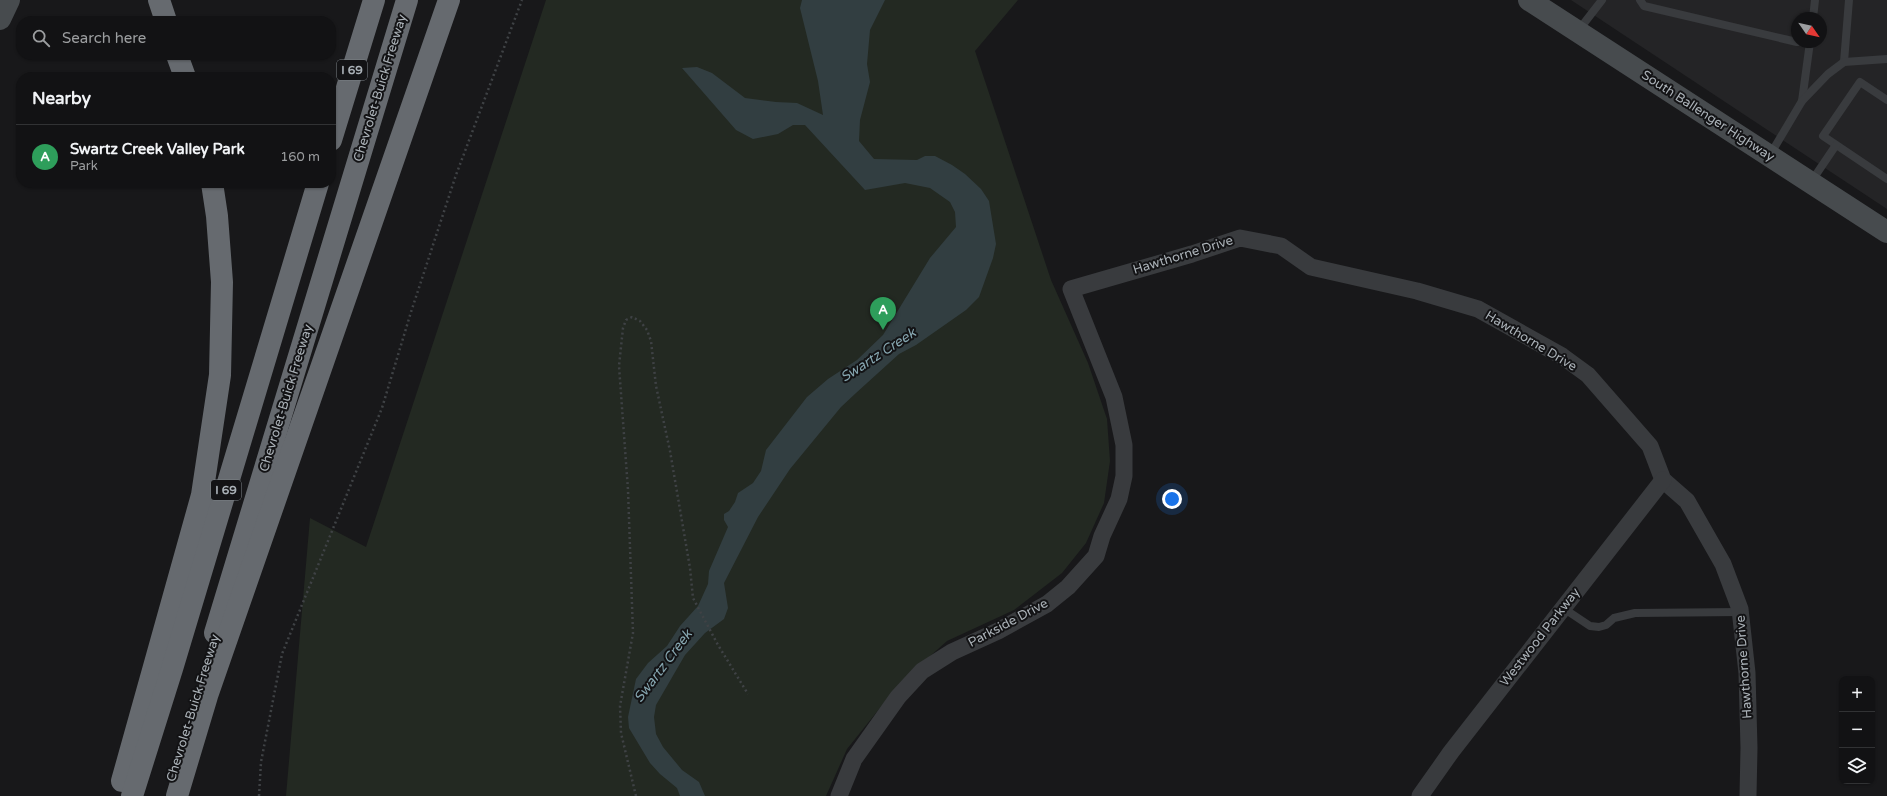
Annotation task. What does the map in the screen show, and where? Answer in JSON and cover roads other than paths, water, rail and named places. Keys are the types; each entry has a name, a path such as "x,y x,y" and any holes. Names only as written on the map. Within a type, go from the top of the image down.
{"highway":[{"path":"159,0 164,16"},
{"name":"I 69","path":"336,124 374,0"},
{"name":"Chevrolet-Buick Freeway","path":"166,796 407,0"},
{"path":"177,796 208,696 449,0"},
{"path":"179,60 183,72"},
{"path":"118,796 202,496 220,375 222,282 217,216 213,188"},
{"name":"I 69","path":"132,796 316,188"}],"street":[{"path":"0,19 9,0"},
{"name":"South Ballenger Highway","path":"1529,0 1769,156 1882,227"},
{"name":"Hawthorne Drive","path":"1071,289 1192,254 1240,238 1281,246 1311,267 1417,291 1478,309 1562,356 1588,375 1650,446 1663,480 1687,501 1723,564 1740,612 1747,673 1749,748 1748,796"},
{"name":"Parkside Drive","path":"839,796 854,759 898,698 922,672 952,652 998,631 1047,604 1068,587 1096,556 1102,536 1119,499 1124,476 1124,445 1114,397 1071,289"},
{"name":"Westwood Parkway","path":"1420,796 1451,752 1663,480"}],"lane":[{"path":"1578,31 1602,0"},
{"path":"1640,0 1644,6 1791,41"},
{"path":"1814,12 1815,0"},
{"path":"1844,62 1849,0"},
{"path":"1802,101 1809,48"},
{"path":"1769,156 1802,101 1828,74 1844,62 1887,60"},
{"path":"1887,100 1860,82 1823,136 1887,179"},
{"path":"1811,183 1836,145"},
{"path":"1563,608 1590,626 1599,627 1606,625 1614,618 1635,612 1740,612"}],"water":[{"name":"Swartz Creek","path":"802,0 885,0 870,30 867,64 870,82 860,120 859,141 874,159 917,160 925,156 935,156 965,174 981,189 989,201 996,244 993,258 979,297 966,310 916,345 899,354 841,407 790,469 758,517 724,583 728,608 724,619 705,633 685,655 656,705 654,717 656,734 663,747 682,770 699,782 705,796 680,796 677,788 660,774 650,763 629,728 628,717 636,679 648,663 667,646 680,626 698,606 708,584 709,571 728,527 724,520 724,514 729,511 735,502 738,493 753,483 761,471 766,450 807,397 828,379 857,360 883,335 930,258 956,227 955,212 950,202 930,188 905,183 865,190 805,125 793,125 778,134 753,139 736,130 682,68 697,67 712,73 745,98 797,103 823,115 818,81 800,8"}],"place":[{"name":"Swartz Creek Valley Park","path":"883,330"}]}
